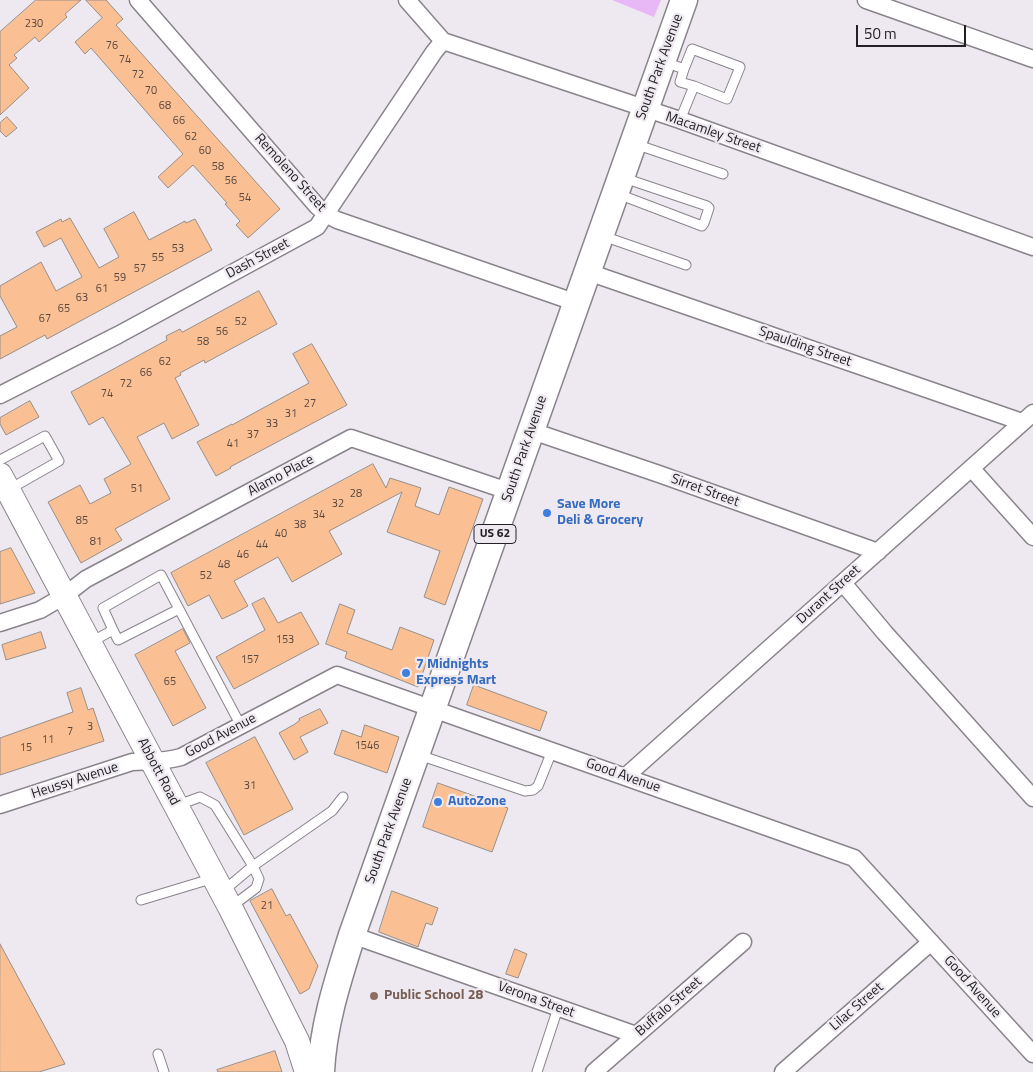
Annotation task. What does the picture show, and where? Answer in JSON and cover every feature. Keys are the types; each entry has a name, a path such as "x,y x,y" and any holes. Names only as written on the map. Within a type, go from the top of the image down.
{"main road":[{"name":"South Park Avenue","path":"321,1072 321,1057 333,993 352,935 511,492 644,108 679,52 684,0"}],"street":[{"name":"Remoleno Street","path":"138,0 326,214 338,220 577,303"},
{"path":"407,0 443,41"},
{"path":"866,0 1033,59"},
{"name":"Dash Street","path":"0,395 118,335 317,226 443,41"},
{"name":"Macamley Street","path":"443,41 680,120 1033,247"},
{"name":"Spaulding Street","path":"588,272 1028,418"},
{"name":"Durant Street","path":"625,777 1028,418"},
{"name":"Sirret Street","path":"532,431 878,552"},
{"name":"Alamo Place","path":"0,622 40,610 64,596 86,579 351,438 511,492"},
{"path":"971,468 1033,538"},
{"name":"Abbott Road","path":"4,483 222,892 298,1041 307,1072"},
{"path":"843,583 885,633 1033,798"},
{"name":"Good Avenue","path":"151,760 167,761 181,757 337,675 854,858 1033,1054"},
{"name":"Heussy Avenue","path":"0,805 132,762 151,760"},
{"name":"Verona Street","path":"352,935 636,1035"},
{"name":"Buffalo Street","path":"594,1072 743,942"},
{"name":"Lilac Street","path":"783,1072 931,942"}],"lane":[{"path":"679,52 740,67 727,99 694,86 680,82 679,52"},
{"path":"680,120 694,86"},
{"path":"632,143 723,174"},
{"path":"618,185 707,206 709,208 704,223 702,226 618,185"},
{"path":"601,235 686,264"},
{"path":"0,460 45,436 59,461 4,483"},
{"path":"179,609 118,640 103,608 161,575 241,726"},
{"path":"89,643 114,630"},
{"path":"417,754 525,790 533,790 538,786 552,751"},
{"path":"141,900 256,888 259,880 254,866 215,805 200,797 176,806"},
{"path":"222,892 254,866 332,811 343,797"},
{"path":"537,1072 558,1008"},
{"path":"158,1054 164,1072"}],"shaded area":[{"path":"612,0 661,0 654,17"}],"building":[{"path":"36,0 81,0 65,14 67,17 39,42 35,37 14,55 17,58 9,65 29,88 0,115 0,32"},
{"path":"86,0 106,0 123,19 116,25 280,209 248,238 236,225 240,221 225,204 227,203 193,165 168,188 158,177 183,154 91,48 85,54 75,42 102,18"},
{"path":"7,117 17,128 6,137 0,131 0,123"},
{"path":"134,212 149,240 185,221 186,223 195,219 212,250 47,339 45,335 0,359 0,336 17,327 0,296 0,286 41,262 56,291 82,277 61,238 44,247 36,232 61,219 62,222 70,218 99,268 119,257 104,229"},
{"path":"259,291 277,324 205,363 204,360 180,373 181,375 175,378 199,425 172,439 164,423 137,437 170,499 115,529 122,540 81,563 48,502 80,485 90,504 111,493 104,479 131,464 103,417 89,425 71,392 167,340 166,336 180,329 182,332"},
{"path":"312,344 347,405 216,476 197,442 309,383 293,354"},
{"path":"30,401 39,417 6,435 0,424 0,418"},
{"path":"373,464 386,488 390,478 421,488 415,506 439,515 449,487 483,499 445,605 424,597 440,551 387,532 402,492 329,531 342,554 292,582 278,557 234,581 248,606 235,613 222,619 209,595 188,606 171,573"},
{"path":"11,548 35,593 0,604 0,552"},
{"path":"264,598 278,623 301,612 319,644 234,689 216,657 265,630 252,604"},
{"path":"340,604 355,610 347,633 392,650 400,627 434,640 418,687 345,658 347,652 326,644"},
{"path":"183,629 190,643 175,651 206,708 173,726 135,655"},
{"path":"41,632 46,648 6,660 2,645"},
{"path":"474,685 547,712 540,731 467,705"},
{"path":"81,688 88,710 93,708 104,741 0,775 0,738 73,712 67,693"},
{"path":"320,709 328,723 300,737 308,752 294,760 279,733 295,724 299,719"},
{"path":"365,725 399,737 387,773 334,754 342,730 361,737"},
{"path":"255,737 293,809 244,835 206,763"},
{"path":"438,783 508,808 492,852 423,827"},
{"path":"272,889 286,916 290,914 318,966 309,989 300,994 250,901"},
{"path":"392,891 438,908 432,925 426,923 418,947 379,932"},
{"path":"0,944 65,1064 39,1072 0,1072"},
{"path":"515,949 527,954 518,978 506,974"},
{"path":"275,1051 282,1072 218,1072 217,1070"}],"place":[{"name":"Save More Deli & Grocery","path":"547,513"},
{"name":"7 Midnights Express Mart","path":"406,673"},
{"name":"AutoZone","path":"438,802"},
{"name":"Public School 28","path":"374,996"}]}
